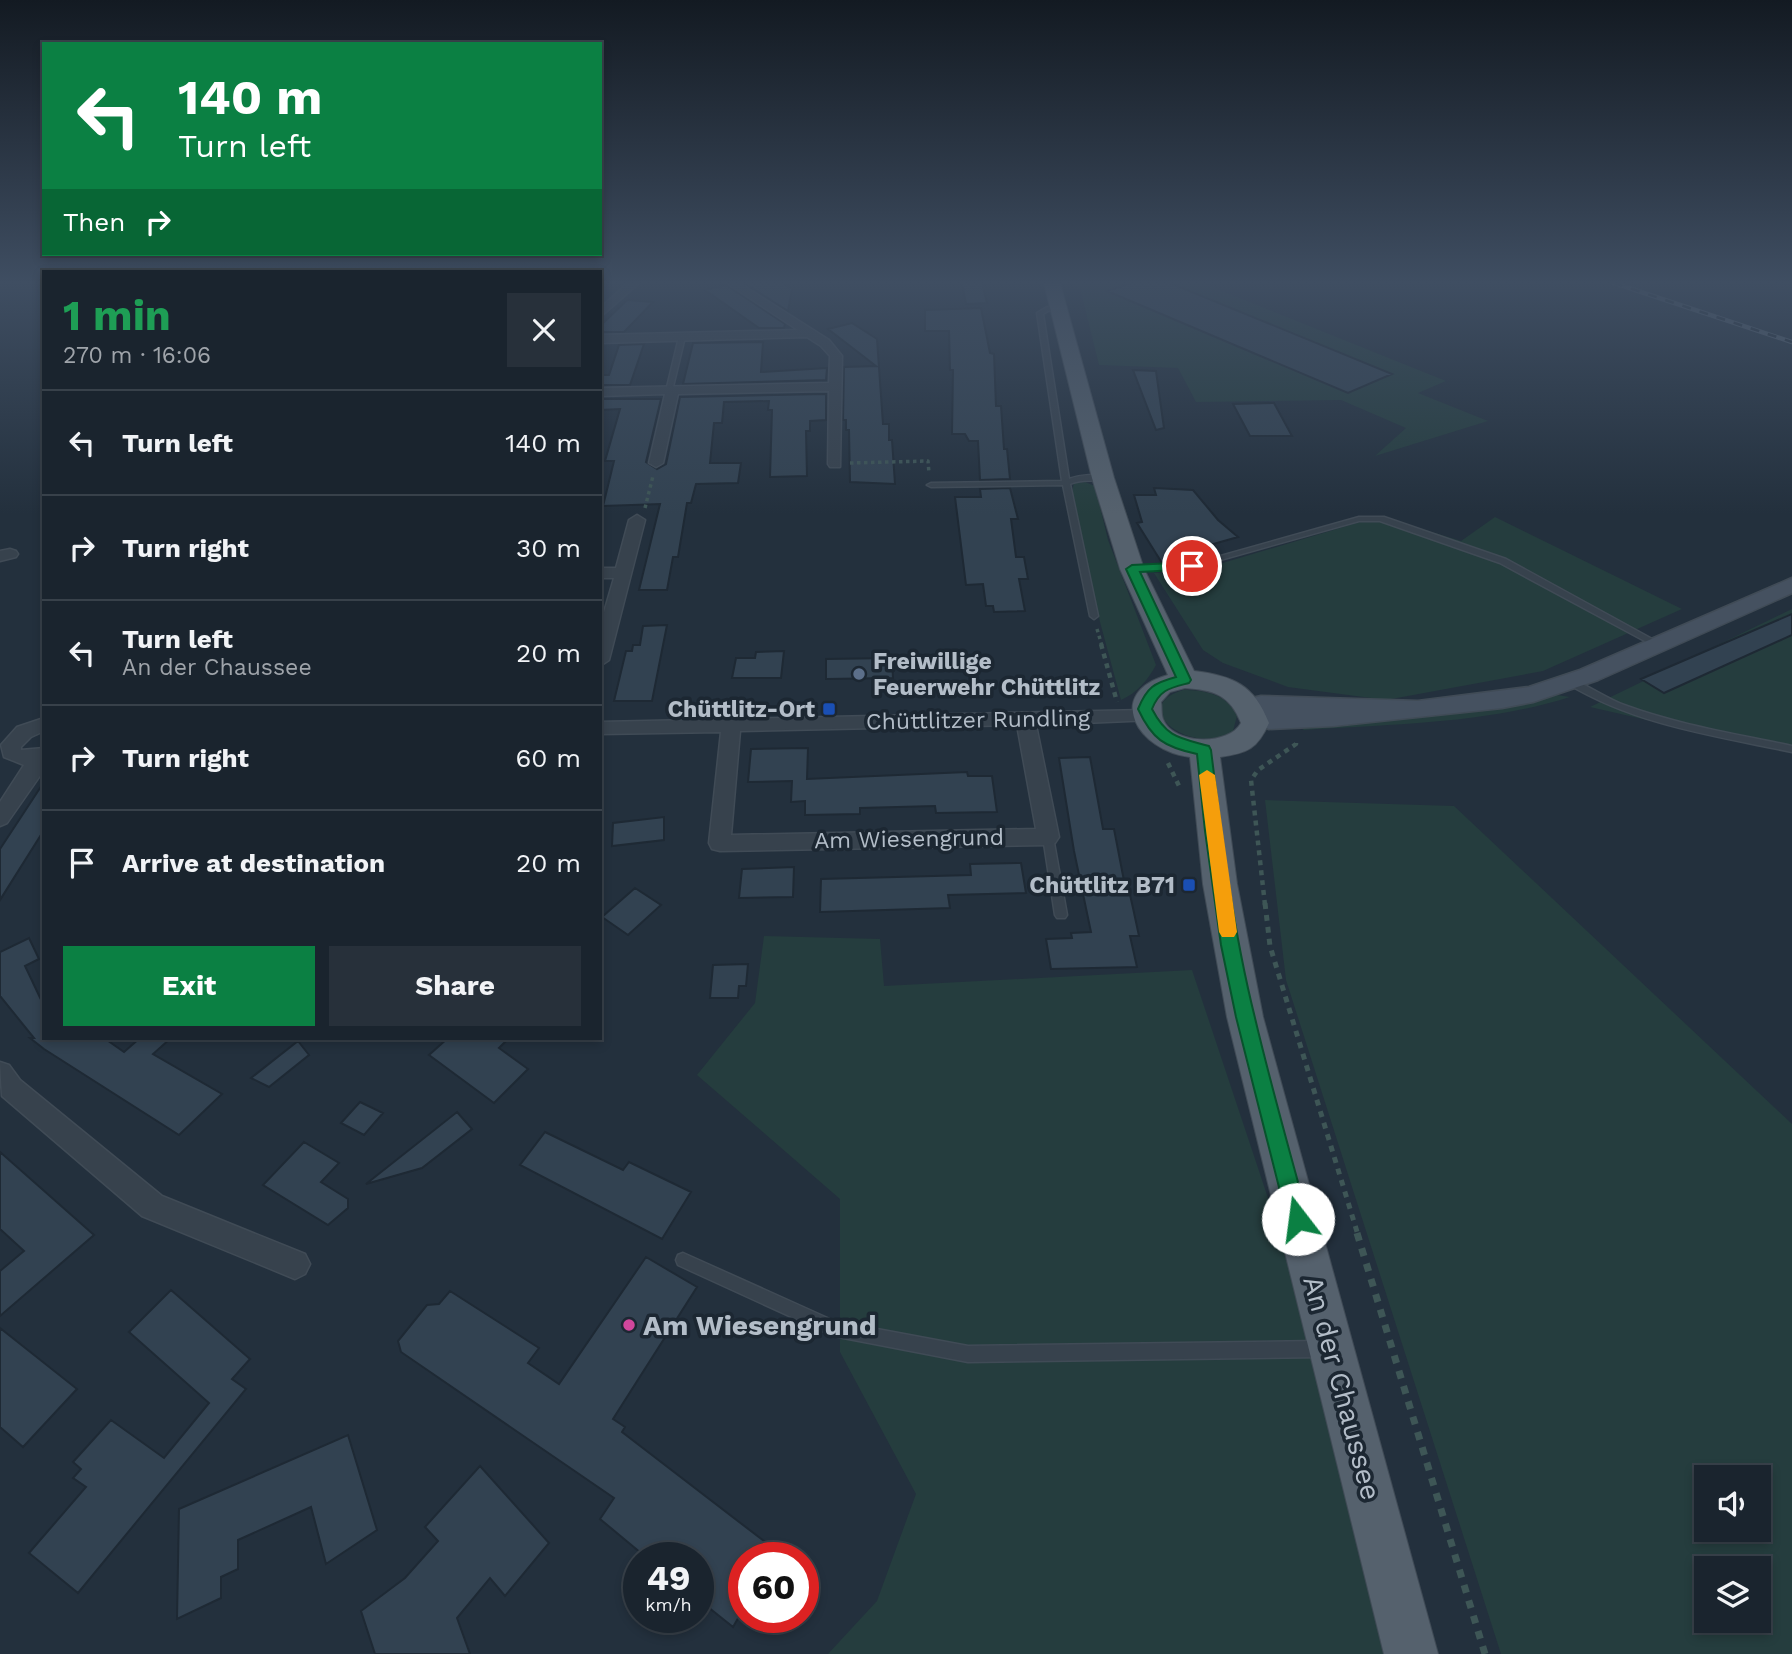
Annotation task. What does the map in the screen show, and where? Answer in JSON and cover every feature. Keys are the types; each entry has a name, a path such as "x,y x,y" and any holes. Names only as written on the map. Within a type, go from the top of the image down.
{"main road":[{"path":"1072,360 1103,478 1132,569 1184,680"},
{"path":"1184,680 1212,682 1225,687 1237,694 1254,713 1254,728 1244,741 1226,749 1204,750 1183,746 1133,716 1152,692 1170,682 1184,680"},
{"name":"An der Chaussee","path":"1204,750 1220,884 1245,1017 1412,1654"}],"street":[{"path":"835,464 836,360"},
{"path":"602,392 837,387"},
{"path":"656,463 673,391"},
{"path":"602,652 637,520"},
{"path":"602,573 623,573"},
{"path":"1415,708 1261,704 1254,713 1269,721 1290,720 1502,700 1571,682 1792,585"},
{"name":"Chüttlitzer Rundling","path":"602,729 1133,716"},
{"path":"1025,718 1048,837"},
{"path":"0,818 34,770 40,756 15,756 11,752 8,738 42,725"},
{"name":"Am Wiesengrund","path":"731,725 720,843 1048,837"},
{"path":"0,1073 11,1087 152,1206 295,1264"}],"lane":[{"path":"673,391 670,387 676,360"},
{"path":"1047,360 1066,483 1094,616"},
{"path":"931,485 1066,483 1078,478 1103,478"},
{"path":"1132,569 1192,566 1359,519 1381,519 1503,561 1659,645"},
{"path":"1571,682 1598,699 1639,713 1792,749"},
{"path":"1048,837 1061,915"},
{"path":"683,1260 833,1328 968,1354 1331,1348"}],"path":[{"path":"835,464 928,461 931,485"},
{"path":"637,520 644,515 656,463"},
{"path":"1094,616 1133,716"},
{"path":"1290,720 1296,744 1258,770 1251,780 1270,946 1485,1654"},
{"path":"1166,760 1178,782 1180,794"},
{"path":"1240,787 1251,788"}],"green space":[{"path":"1098,360 1394,360 1446,381 1418,393 1488,421 1375,456 1406,428 1341,400 1196,402 1178,368 1099,365"},
{"path":"1085,482 1095,486 1108,540 1156,665 1142,686 1121,700 1100,622 1072,492 1074,483"},
{"path":"1380,516 1461,541 1495,517 1682,609 1543,671 1386,700 1288,687 1223,663 1203,650 1154,573 1196,571"},
{"path":"1792,609 1792,753 1590,707"},
{"path":"1183,690 1207,692 1228,703 1237,716 1233,731 1217,738 1200,738 1171,727 1163,718 1161,707 1167,698"},
{"path":"1557,695 1570,697 1472,718 1304,730 1296,725 1484,710"},
{"path":"1265,800 1454,806 1792,1124 1792,1654 1501,1654 1286,980"},
{"path":"764,936 880,939 884,986 1192,970 1310,1324 1399,1654 828,1654 877,1601 916,1494 840,1352 840,1199 697,1075 755,1003"}],"building":[{"path":"614,360 638,360 630,385 602,385 602,375 609,375"},
{"path":"689,360 762,360 761,372 827,368 826,380 683,384"},
{"path":"868,360 878,360 883,424 889,424 895,484 850,482 849,430 846,430 846,420 843,420 844,367 876,366"},
{"path":"950,360 994,360 996,406 1001,406 1004,449 1007,449 1010,479 980,480 978,441 969,441 965,434 952,434 953,370 950,370"},
{"path":"1270,360 1358,360 1392,374 1348,393"},
{"path":"1133,370 1156,371 1164,428 1156,430"},
{"path":"826,394 826,420 810,421 810,431 806,431 807,476 770,477 772,410 768,410 769,401 724,402 722,423 714,423 710,463 741,463 738,483 696,484 691,503 687,503 678,557 673,557 667,590 639,590 660,504 603,506 614,461 605,461 620,409 602,410 602,399 661,399 646,462 657,469 666,464 680,397"},
{"path":"1274,403 1292,436 1250,436 1233,404"},
{"path":"1010,488 1018,519 1011,519 1016,557 1024,557 1028,579 1019,579 1025,611 994,612 993,606 986,606 983,584 966,585 955,497 981,497 980,489"},
{"path":"1154,488 1193,490 1218,520 1238,537 1185,552 1191,560 1162,563 1137,523 1142,522 1134,495 1156,495"},
{"path":"1792,614 1792,635 1664,693 1641,679"},
{"path":"667,625 652,701 614,701 626,651 632,651 633,645 640,645 643,626"},
{"path":"784,651 781,678 732,678 736,658 755,658 756,652"},
{"name":"Freiwillige Feuerwehr Chüttlitz","path":"892,658 893,678 826,679 826,659"},
{"path":"808,748 807,779 967,772 968,776 992,776 997,812 936,813 935,806 860,808 860,814 805,815 805,801 791,802 792,781 748,782 751,749"},
{"path":"1090,757 1103,829 1114,829 1125,886 1128,886 1133,908 1139,936 1130,936 1137,967 1051,969 1046,939 1072,938 1071,933 1091,932 1059,758"},
{"path":"42,785 42,833 0,900 0,849"},
{"path":"664,817 664,840 612,846 613,823"},
{"path":"1021,863 1026,893 948,895 950,908 820,912 821,879 971,875 970,864"},
{"path":"794,867 793,897 739,898 742,869"},
{"path":"635,888 661,905 628,935 602,917"},
{"path":"29,938 39,959 25,966 42,1002 42,1040 107,1040 124,1052 138,1040 169,1040 153,1054 222,1094 179,1135 44,1049 30,1038 34,1038 0,996 0,952"},
{"path":"748,964 746,986 739,986 738,998 710,998 713,965"},
{"path":"446,1040 507,1040 499,1048 528,1069 494,1103 429,1055"},
{"path":"298,1041 309,1055 269,1087 251,1078"},
{"path":"360,1102 383,1113 364,1135 341,1123"},
{"path":"457,1112 472,1129 422,1168 366,1184"},
{"path":"545,1132 623,1170 629,1162 691,1192 662,1239 520,1165"},
{"path":"304,1142 339,1163 321,1182 348,1199 348,1208 328,1225 263,1185"},
{"path":"0,1152 94,1235 0,1316 0,1271 24,1251 0,1229"},
{"path":"646,1257 697,1287 613,1419 625,1427 622,1432 765,1542 728,1542 728,1623 714,1612 714,1542 628,1542 600,1519 614,1498 401,1352 398,1341 427,1305 439,1304 450,1291 539,1348 528,1363 559,1384"},
{"path":"171,1290 250,1359 232,1379 246,1389 78,1593 29,1553 86,1487 73,1478 81,1469 73,1462 111,1420 164,1458 209,1403 129,1332"},
{"path":"0,1328 77,1389 23,1447 0,1427"},
{"path":"348,1435 377,1530 326,1564 311,1507 238,1540 238,1569 221,1577 221,1598 177,1619 179,1509"},
{"path":"480,1466 549,1543 505,1596 490,1578 457,1618 470,1654 375,1654 361,1611 405,1578 438,1541 425,1527"}],"slow traffic":[{"path":"1207,775 1228,932"}],"place":[{"name":"Freiwillige Feuerwehr Chüttlitz","path":"859,674"},
{"name":"Chüttlitz-Ort","path":"829,709"},
{"name":"Chüttlitz B71","path":"1189,885"},
{"name":"Am Wiesengrund","path":"629,1325"}],"route":[{"path":"1192,566 1132,569 1184,680 1170,682 1152,692 1147,700 1146,716 1155,729 1167,738 1183,746 1204,750 1230,945 1245,1017 1298,1219"}]}
